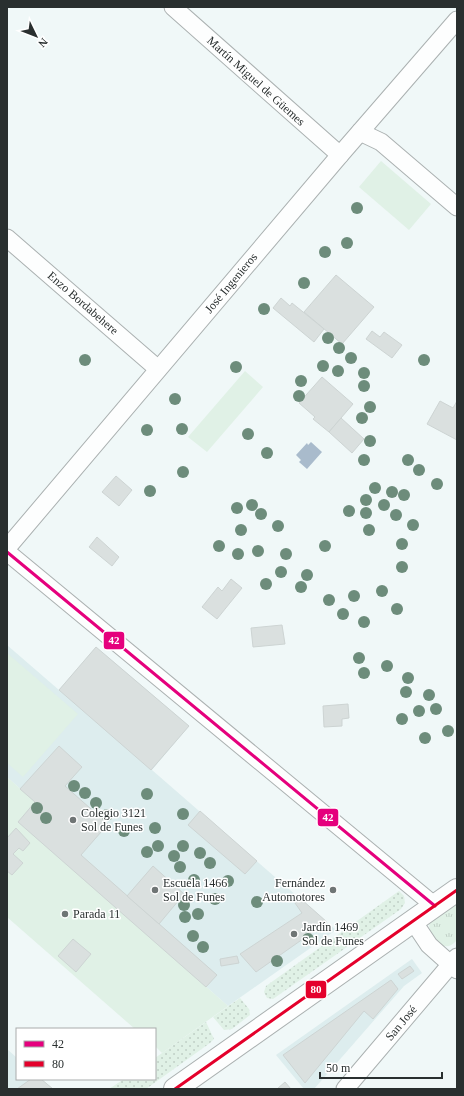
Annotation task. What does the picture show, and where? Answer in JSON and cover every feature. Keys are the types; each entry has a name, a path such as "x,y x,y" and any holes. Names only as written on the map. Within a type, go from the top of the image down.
{"main road":[{"path":"175,1089 457,890"}],"street":[{"name":"Martín Miguel de Güemes","path":"173,7 340,155"},
{"name":"José Ingenieros","path":"7,548 340,155 457,20"},
{"path":"360,132 381,142 457,208"},
{"name":"Enzo Bordabehere","path":"7,238 158,369"},
{"path":"7,552 435,906"},
{"path":"413,921 428,945 455,964"},
{"name":"San José","path":"345,1089 455,964"}],"shaded area":[{"path":"7,645 59,690 96,647 189,726 152,770 336,930 228,1006 18,822 35,802 7,777"},
{"path":"412,959 422,973 404,986 314,1089 304,1089 276,1055"},
{"path":"7,1049 16,1057 16,1080 42,1080 53,1089 7,1089"}],"green space":[{"path":"381,161 431,204 409,230 359,187"},
{"path":"245,371 263,387 207,452 188,437"},
{"path":"7,653 78,714 23,777 7,763"},
{"name":"Parada 11","path":"7,777 35,802 18,822 228,1006 162,1053 156,1047 156,1028 134,1028 7,917"},
{"path":"399,891 404,896 405,903 401,909 273,999 267,998 264,992 266,986"},
{"path":"457,902 457,940 450,946 440,945 431,934 429,925 430,921"},
{"path":"240,998 249,1009 250,1015 232,1029 224,1030 213,1017"},
{"path":"206,1022 214,1039 146,1089 109,1089 122,1080 156,1080 156,1057"}],"water":[{"path":"311,442 322,452 307,469 299,462 301,460 296,455 307,443 308,445"}],"building":[{"path":"336,275 374,307 342,344 304,312"},
{"path":"281,298 290,306 292,303 324,329 314,342 273,308"},
{"path":"372,331 380,337 384,332 402,345 392,358 366,339"},
{"path":"322,377 353,404 329,432 313,419 315,417 299,403"},
{"path":"440,401 453,408 457,401 457,440 427,424"},
{"path":"341,418 364,439 352,453 329,432"},
{"path":"116,476 132,490 119,506 102,492"},
{"path":"97,537 119,557 112,566 89,547"},
{"path":"231,579 242,588 217,619 202,607 218,587 222,591"},
{"path":"282,625 285,644 253,647 251,628"},
{"path":"96,647 189,726 151,770 59,690"},
{"path":"348,704 349,718 342,719 342,726 324,727 323,706"},
{"path":"59,746 82,767 65,786 108,824 81,855 217,975 206,987 18,822 35,802 20,789"},
{"path":"200,811 257,861 245,874 188,825"},
{"path":"16,828 30,843 23,851 19,848 13,854 23,863 12,875 7,871 7,838"},
{"path":"153,866 184,894 159,924 127,896"},
{"path":"301,899 327,922 256,972 240,954 302,913 295,903"},
{"path":"73,939 91,954 76,972 58,956"},
{"path":"237,956 239,963 221,966 220,959"},
{"path":"410,966 414,971 402,979 398,974"},
{"path":"391,980 398,989 373,1019 364,1011 305,1083 283,1055"},
{"path":"30,1080 42,1080 53,1089 17,1089"},
{"path":"285,1082 291,1089 277,1089"}],"transit line":[{"name":"42","path":"7,552 435,906"},
{"name":"80","path":"175,1089 457,890"}],"place":[{"name":"Colegio 3121 Sol de Funes","path":"73,820"},
{"name":"Escuela 1466 Sol de Funes","path":"155,890"},
{"name":"Fernández Automotores","path":"333,890"},
{"name":"Parada 11","path":"65,914"},
{"name":"Jardín 1469 Sol de Funes","path":"294,934"}]}
